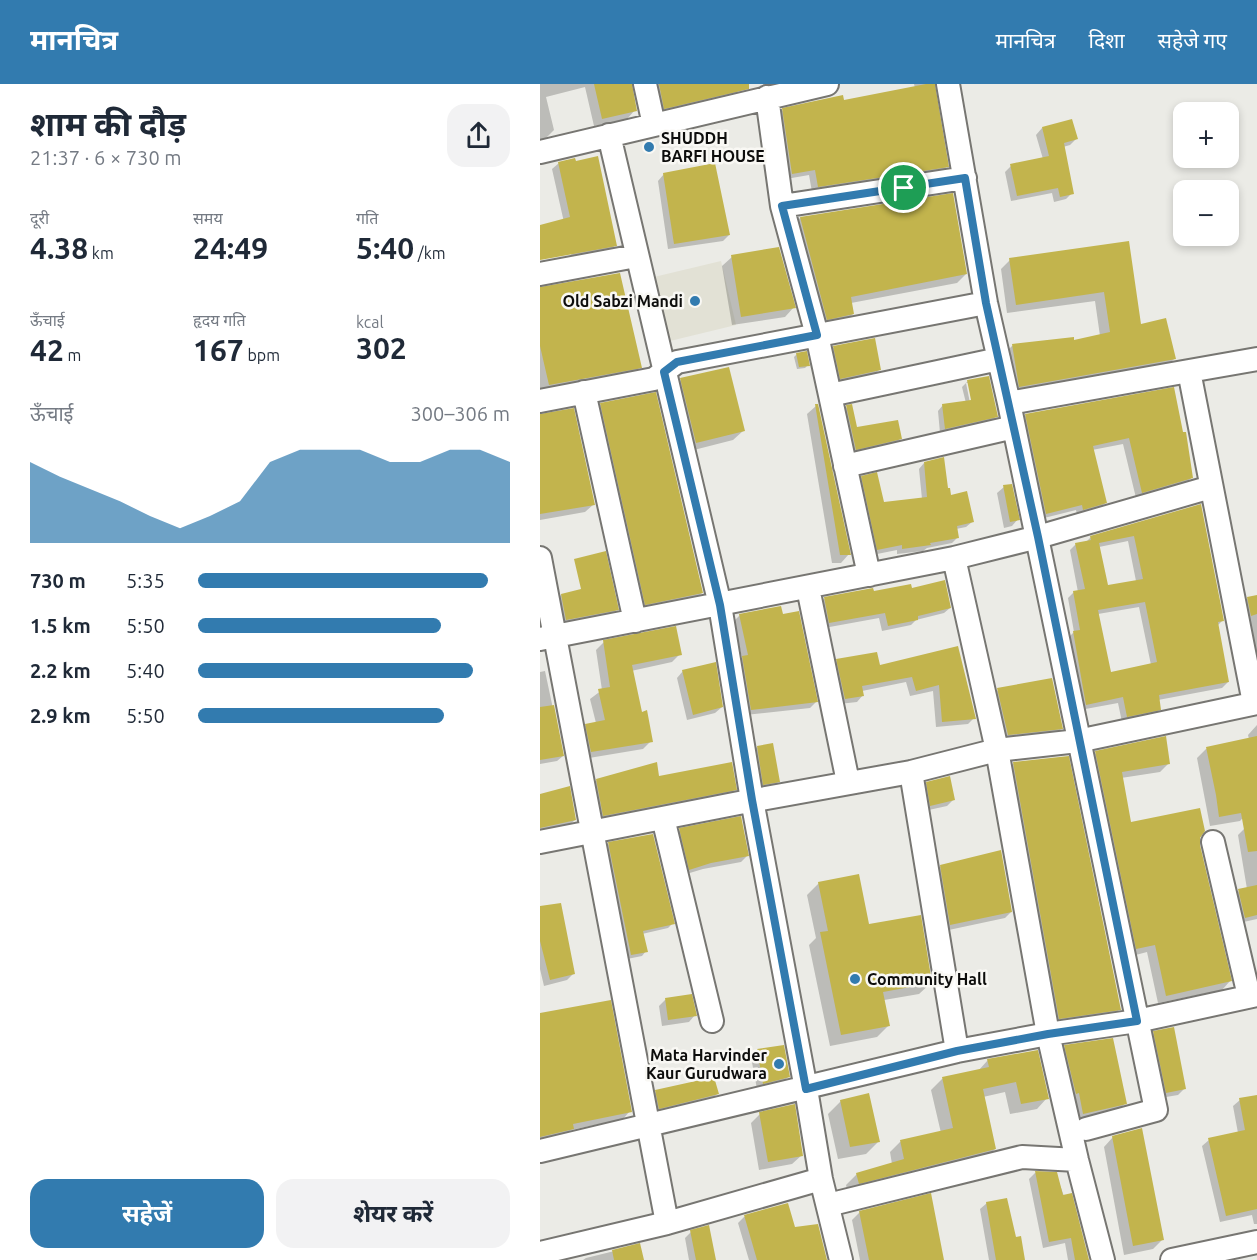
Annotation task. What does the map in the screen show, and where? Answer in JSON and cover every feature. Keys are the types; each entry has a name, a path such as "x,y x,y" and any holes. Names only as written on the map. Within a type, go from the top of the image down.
{"street":[{"path":"645,84 654,125"},
{"path":"540,152 827,84"},
{"path":"948,84 986,303 1038,537 1078,741 1156,1110 1086,1129"},
{"path":"767,97 782,206 817,335 869,575"},
{"path":"609,135 720,605 752,800 821,1179 841,1260"},
{"path":"782,206 965,178"},
{"path":"540,274 636,256"},
{"path":"540,401 654,379 677,362 986,303"},
{"path":"830,395 999,359"},
{"path":"1009,403 1257,359"},
{"path":"540,842 752,800 911,772 997,750 1078,741 1255,703 1189,371"},
{"path":"584,392 635,621"},
{"path":"845,466 1014,427"},
{"path":"548,637 954,558 1038,537 1211,487"},
{"path":"540,558 548,637 593,831 667,1223"},
{"path":"954,558 997,750 1048,1034 1103,1260"},
{"path":"808,588 848,782"},
{"path":"911,772 957,1051"},
{"path":"663,818 712,1021"},
{"path":"540,1152 957,1051 1048,1034 1137,1021 1253,995 1214,842"},
{"path":"828,1205 1022,1157 1077,1160"},
{"path":"540,1253 667,1223 821,1179"},
{"path":"1172,1260 1257,1242"}],"shaded area":[{"name":"Old Sabzi Mandi","path":"721,261 736,325 670,341 654,277"}],"building":[{"path":"594,84 632,84 637,111 602,119"},
{"path":"659,84 749,84 749,89 664,109"},
{"path":"935,84 949,167 818,187 815,170 792,174 782,108 843,95 844,100"},
{"path":"1072,119 1078,139 1064,143 1074,194 1060,197 1058,188 1017,196 1010,164 1049,156 1042,127"},
{"path":"598,156 617,246 540,260 540,225 570,217 558,162"},
{"path":"715,163 730,235 674,244 663,173"},
{"path":"953,193 967,274 851,297 854,314 827,320 800,217"},
{"path":"1129,241 1141,324 1166,318 1176,359 1019,387 1012,344 1074,337 1074,340 1110,332 1104,292 1016,305 1009,258"},
{"path":"779,247 796,308 741,317 731,255"},
{"path":"620,273 642,368 549,385 540,346 540,287"},
{"path":"875,338 881,370 840,379 833,346"},
{"path":"807,351 810,366 799,367 796,353"},
{"path":"729,367 745,431 696,443 680,378"},
{"path":"989,376 998,417 945,429 942,404 971,400 967,380"},
{"path":"1174,387 1183,432 1186,432 1193,478 1142,493 1129,438 1093,446 1107,503 1083,510 1082,505 1046,514 1025,414"},
{"path":"656,392 703,593 645,605 600,403"},
{"path":"815,404 818,404 851,555 840,555"},
{"path":"852,404 857,427 898,420 902,439 856,450 846,405"},
{"path":"574,408 595,505 540,514 540,414"},
{"path":"944,457 951,495 967,491 974,522 957,526 959,538 930,543 931,545 902,549 902,545 877,550 861,476 877,472 884,502 927,497 924,462"},
{"path":"1012,484 1020,520 1010,522 1003,485"},
{"path":"1201,504 1224,621 1218,622 1229,682 1159,695 1161,710 1127,717 1123,697 1086,705 1073,631 1080,630 1073,591 1085,589 1075,543 1091,540 1090,536","holes":["1134,536 1143,579 1108,585 1099,543","1145,602 1157,662 1111,672 1098,610"]},
{"path":"606,551 619,610 566,620 561,594 581,589 574,559"},
{"path":"945,580 951,608 918,616 918,620 888,626 885,613 829,623 824,597 911,584 912,588"},
{"path":"1257,595 1257,614 1251,616 1247,597"},
{"path":"781,606 783,614 799,611 818,702 751,710 742,656 748,655 739,614"},
{"path":"676,626 682,655 632,665 642,712 647,710 653,742 591,752 585,724 605,720 598,689 610,687 603,640"},
{"path":"958,646 976,719 942,722 939,685 916,691 912,677 862,686 864,696 845,699 836,659 877,652 880,665"},
{"path":"716,662 723,707 693,715 682,670"},
{"path":"1052,678 1063,729 1008,735 997,688"},
{"path":"554,705 564,756 540,760 540,707"},
{"path":"1166,736 1170,764 1122,772 1131,822 1200,808 1205,831 1200,838 1200,845 1232,981 1166,996 1155,945 1136,949 1095,751"},
{"path":"1257,736 1257,851 1248,852 1241,813 1219,817 1206,747"},
{"path":"773,743 780,782 763,785 757,746"},
{"path":"1069,756 1121,1010 1059,1019 1013,762"},
{"path":"657,762 659,776 732,762 737,790 603,816 596,779"},
{"path":"950,776 955,800 930,806 926,782"},
{"path":"570,786 576,820 540,828 540,794"},
{"path":"741,816 749,856 711,863 689,870 679,828"},
{"path":"653,834 675,924 643,931 648,952 631,955 608,842"},
{"path":"1001,850 1012,912 950,925 940,865"},
{"name":"Community Hall","path":"859,874 869,924 921,915 932,983 883,992 890,1026 841,1035 820,932 828,931 818,882"},
{"path":"1257,885 1257,915 1245,918 1238,889"},
{"path":"561,903 575,974 550,980 540,941 540,906"},
{"path":"692,994 697,1016 668,1020 665,998"},
{"path":"611,1000 632,1112 573,1124 574,1129 540,1137 540,1013"},
{"path":"1174,1027 1186,1089 1166,1093 1153,1031"},
{"path":"1113,1038 1127,1104 1083,1114 1064,1045"},
{"name":"Mata Harvinder Kaur Gurudwara","path":"784,1045 790,1077 763,1084 757,1049"},
{"path":"1038,1050 1049,1099 1021,1104 1016,1082 983,1089 996,1149 859,1184 856,1173 904,1159 900,1140 953,1128 942,1077 989,1067 987,1059"},
{"path":"714,1077 719,1094 659,1109 655,1090"},
{"path":"869,1093 880,1142 850,1147 840,1100"},
{"path":"1257,1095 1257,1209 1226,1216 1208,1138 1245,1130 1239,1098"},
{"path":"795,1104 803,1156 768,1162 759,1112"},
{"path":"1142,1128 1164,1240 1133,1246 1112,1136"},
{"path":"1035,1171 1057,1172 1063,1195 1072,1193 1089,1260 1075,1260 1071,1238 1049,1242"},
{"path":"931,1193 944,1260 869,1260 859,1211"},
{"path":"1007,1198 1016,1237 1021,1236 1025,1260 996,1260 986,1202"},
{"path":"788,1203 795,1227 818,1224 827,1260 757,1260 744,1215"},
{"path":"709,1225 716,1260 696,1260 690,1230"},
{"path":"640,1243 644,1260 614,1260 612,1250"}],"place":[{"name":"SHUDDH BARFI HOUSE","path":"649,147"},
{"name":"Old Sabzi Mandi","path":"695,301"},
{"name":"Community Hall","path":"855,979"},
{"name":"Mata Harvinder Kaur Gurudwara","path":"779,1064"}],"route":[{"path":"965,178 986,303 1038,537 1137,1021 1048,1034 957,1051 806,1089 752,800 720,605 664,372 677,362 817,335 782,206 904,188 965,178"}]}
